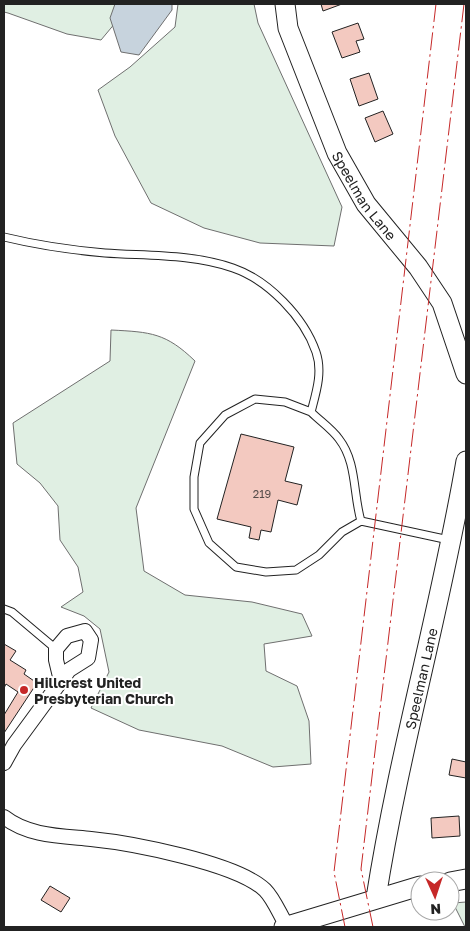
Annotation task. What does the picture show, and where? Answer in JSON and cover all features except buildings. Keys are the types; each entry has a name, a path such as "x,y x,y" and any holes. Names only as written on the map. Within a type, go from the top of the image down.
{"street":[{"name":"Speelman Lane","path":"284,4 288,28 338,153 366,204 418,267 442,303 466,374"},
{"name":"Speelman Lane","path":"376,898 388,825 451,540 466,462"},
{"path":"4,763 14,745 61,681 69,670 88,658 91,640 85,631 77,632 61,641 56,649 56,660 61,681"},
{"path":"4,817 28,830 167,852 221,868 245,878 265,891 285,927 410,889"}],"lane":[{"path":"4,237 71,249 189,258 234,268 273,290 297,317 317,353 319,380 311,412"},
{"path":"362,521 355,501 353,469 340,439 311,412 285,402 255,400 225,415 200,443 194,477 194,509 210,543 236,567 266,572 296,570 319,555 342,532 362,521 451,540"},
{"path":"4,609 12,612 56,649"}],"green space":[{"path":"4,4 131,4 101,40 67,34 4,12"},
{"path":"178,4 254,4 258,23 342,207 334,246 260,243 204,228 151,203 115,136 98,90 130,67 175,27"},
{"path":"111,330 148,333 166,339 195,361 136,508 144,571 185,595 252,602 302,614 312,636 264,644 266,671 297,686 309,721 311,764 273,767 222,746 139,730 91,708 109,672 100,629 84,616 61,607 83,592 78,567 60,540 58,506 40,483 17,464 13,423 110,361"},
{"path":"460,902 466,902 466,927 460,917"}],"shaded area":[{"path":"115,4 172,4 172,10 139,55 121,52 110,18"}],"power":[{"path":"345,927 334,872 436,4"},
{"path":"373,927 361,869 464,4"}],"place":[{"name":"Hillcrest United Presbyterian Church","path":"24,690"}]}
